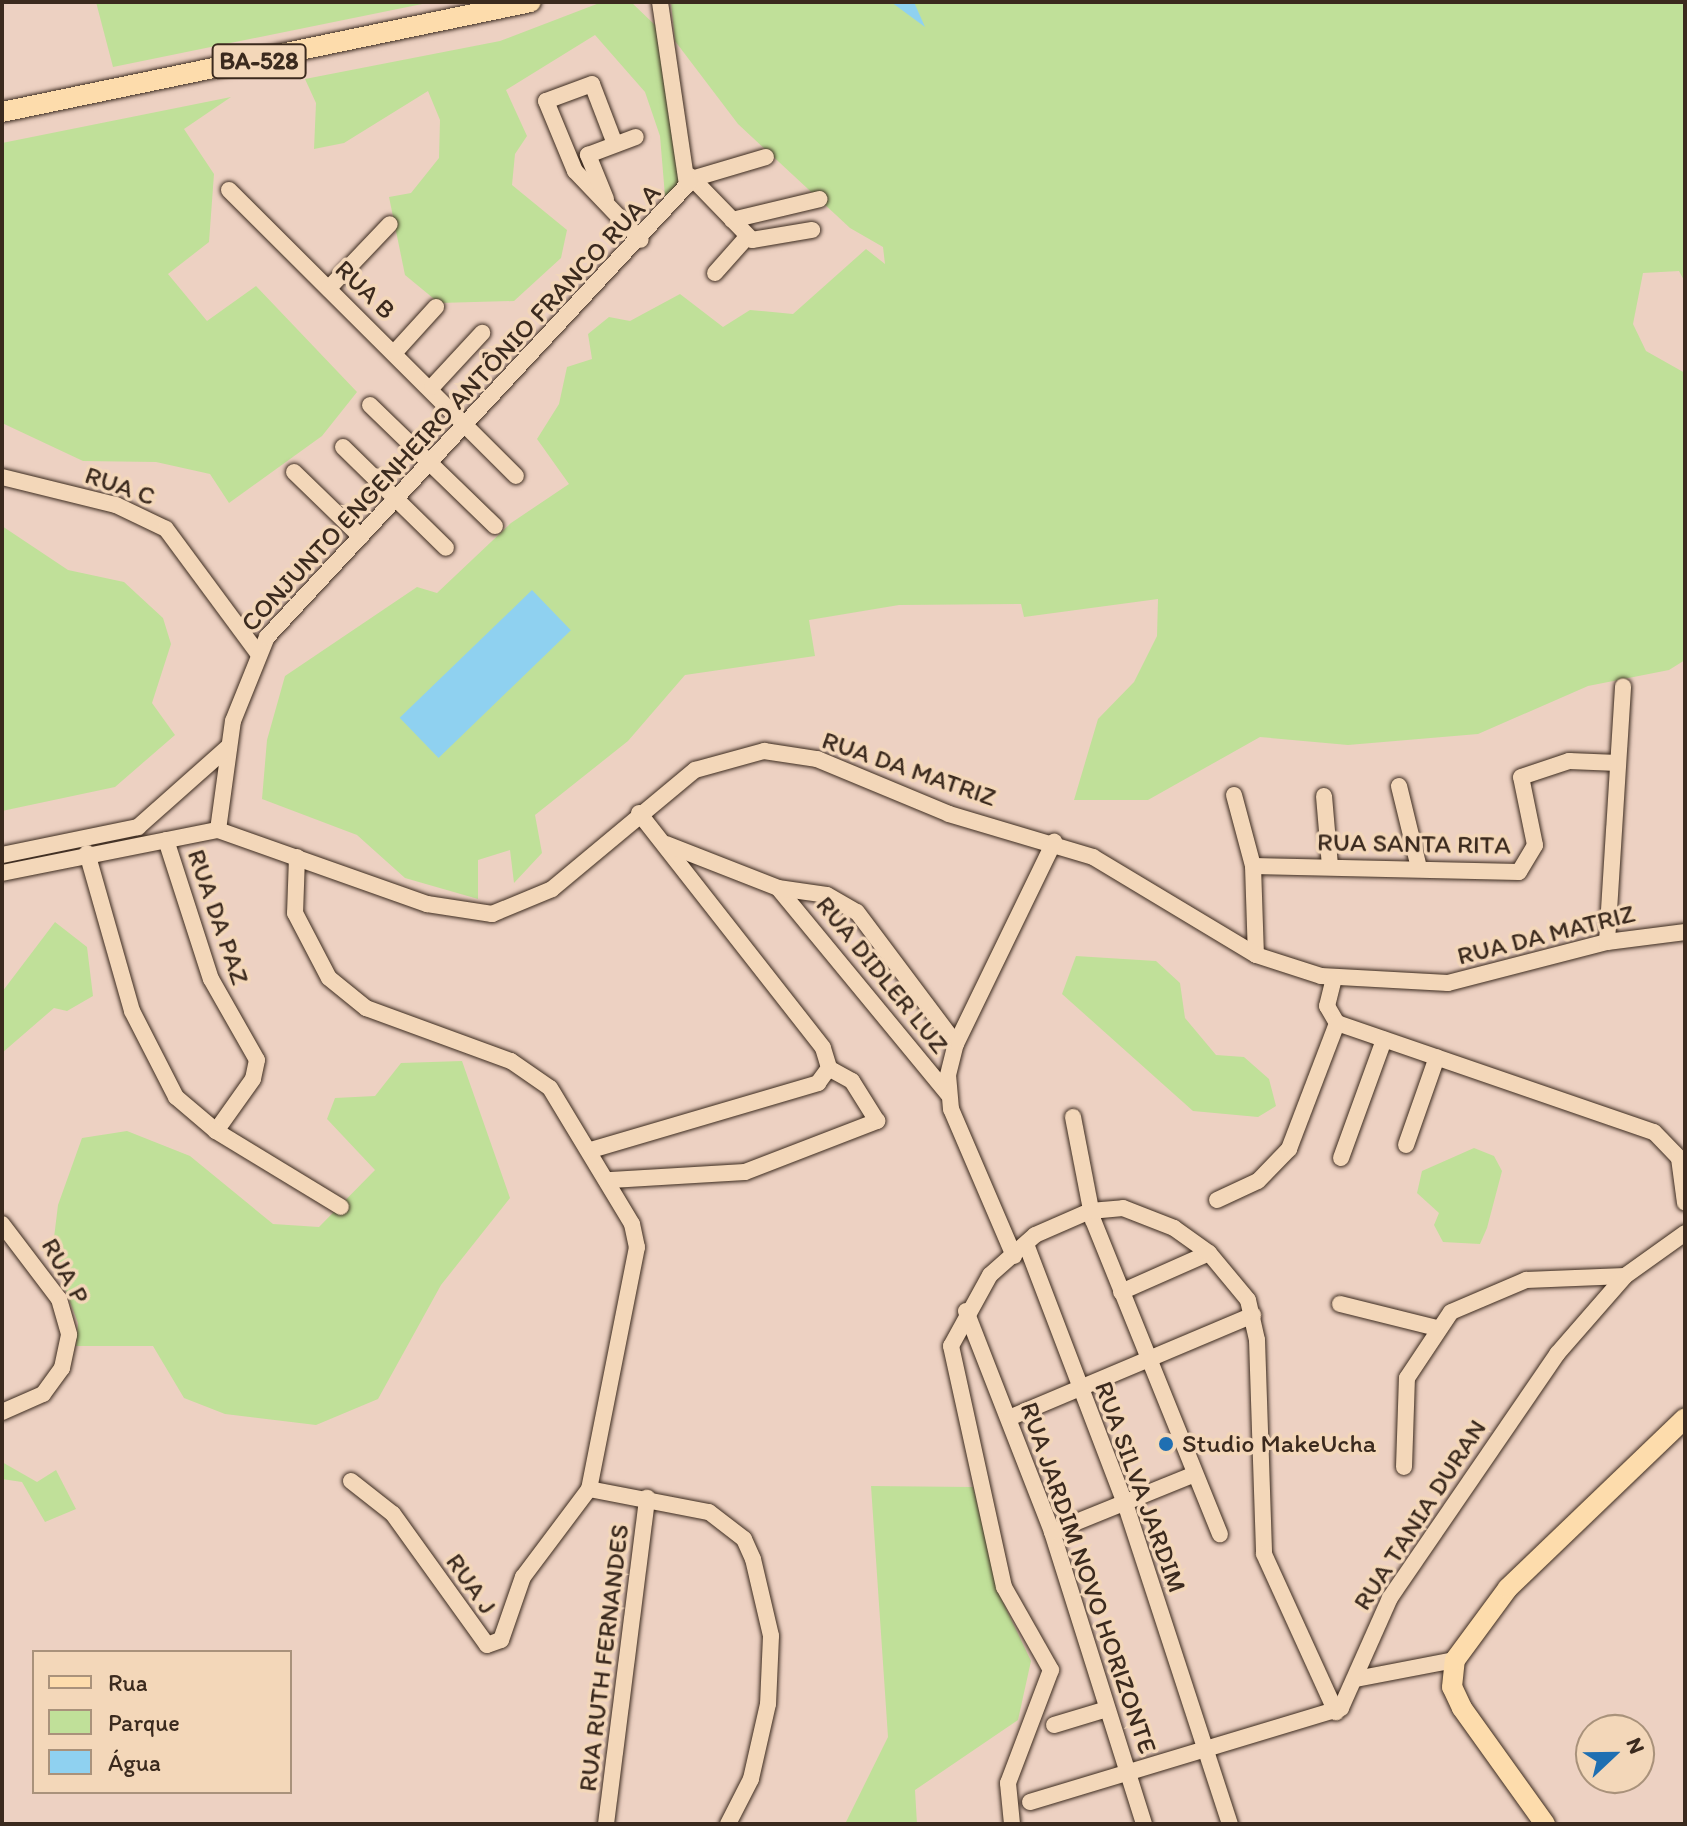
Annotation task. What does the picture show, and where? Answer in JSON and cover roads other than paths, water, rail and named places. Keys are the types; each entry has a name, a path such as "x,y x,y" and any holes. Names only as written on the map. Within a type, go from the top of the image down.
{"main road":[{"name":"BA-528","path":"2,112 531,2"},
{"path":"1545,1824 1462,1708 1452,1687 1455,1660 1508,1588 1685,1418"}],"street":[{"name":"CONJUNTO ENGENHEIRO ANTÔNIO FRANCO RUA A","path":"218,830 228,747 257,652 641,240 692,177 661,3"},
{"path":"615,144 592,84 546,101 575,171 641,240"},
{"path":"609,207 588,155 636,137"},
{"path":"747,237 692,177 766,157"},
{"name":"RUA B","path":"229,190 432,387 516,476"},
{"path":"732,220 820,199"},
{"path":"329,288 390,224"},
{"path":"715,273 747,237 812,230"},
{"path":"395,352 436,307"},
{"path":"432,387 482,333"},
{"path":"370,405 495,526"},
{"path":"343,447 446,548"},
{"path":"294,472 361,537"},
{"name":"RUA C","path":"2,477 116,505 166,529 257,652"},
{"path":"1607,942 1623,687"},
{"path":"2,855 138,827 228,747"},
{"name":"RUA DA MATRIZ","path":"2,873 87,853 218,830 427,904 492,914 552,889 639,813 695,770 764,751 817,759 949,814 1054,842 1128,873 1256,955 1334,978 1448,983 1607,942 1685,932"},
{"name":"RUA SANTA RITA","path":"1253,866 1418,864 1525,869 1535,845 1521,777 1554,763 1618,763"},
{"path":"1399,786 1418,864"},
{"path":"1234,795 1253,866 1256,955"},
{"path":"1324,796 1330,866"},
{"path":"611,1180 745,1172 877,1121 852,1081 829,1068 823,1048 639,813"},
{"name":"RUA DA PAZ","path":"166,840 211,979 257,1060 216,1131"},
{"path":"948,1094 956,1044 1054,842"},
{"name":"RUA DIDLER LUZ","path":"666,844 778,888 827,895 857,912 956,1044"},
{"path":"87,853 146,1046 176,1097 216,1131 341,1207"},
{"name":"RUA RUTH FERNANDES","path":"297,857 301,932 345,996 511,1061 550,1088 611,1180 637,1247 589,1489 684,1504 730,1525 744,1539 761,1580 771,1636 768,1704 751,1779 728,1824"},
{"name":"RUA DIDLER LUZ","path":"778,888 948,1094"},
{"path":"1334,978 1327,1006 1337,1023 1654,1132 1679,1158 1685,1203"},
{"path":"1217,1200 1258,1181 1289,1149 1337,1023"},
{"path":"1341,1158 1384,1040"},
{"path":"1406,1145 1437,1057"},
{"path":"591,1150 818,1083 829,1068"},
{"name":"RUA SILVA JARDIM","path":"948,1094 1020,1250 1125,1503 1230,1824"},
{"path":"1073,1117 1090,1211 1220,1534"},
{"path":"1012,1824 1007,1805 1018,1745 1051,1679 1001,1575 952,1359 966,1311 982,1284 1020,1250 1090,1211 1139,1212 1209,1253 1253,1315 1264,1554 1336,1712 1204,1747 1030,1802"},
{"name":"RUA P","path":"2,1224 59,1299 69,1335 62,1368 43,1394 2,1412"},
{"name":"RUA TANIA DURAN","path":"1336,1712 1356,1679 1375,1626 1424,1544 1566,1342 1625,1276 1685,1233"},
{"path":"1121,1292 1209,1253"},
{"path":"1404,1467 1407,1378 1437,1328 1462,1304 1526,1280 1625,1276"},
{"path":"1340,1304 1437,1328"},
{"name":"RUA JARDIM NOVO HORIZONTE","path":"966,1311 1052,1532 1144,1824"},
{"path":"1009,1418 1253,1315"},
{"path":"1052,1532 1195,1474"},
{"name":"RUA J","path":"351,1481 393,1514 487,1645 501,1640 523,1577 589,1489"},
{"name":"RUA RUTH FERNANDES","path":"606,1824 647,1498"},
{"path":"1356,1679 1455,1660"},
{"path":"1054,1725 1107,1709"}],"water":[{"path":"891,2 914,2 925,27"},
{"path":"532,590 571,630 439,758 400,718"}],"place":[{"name":"Studio MakeUcha","path":"1166,1444"}]}
